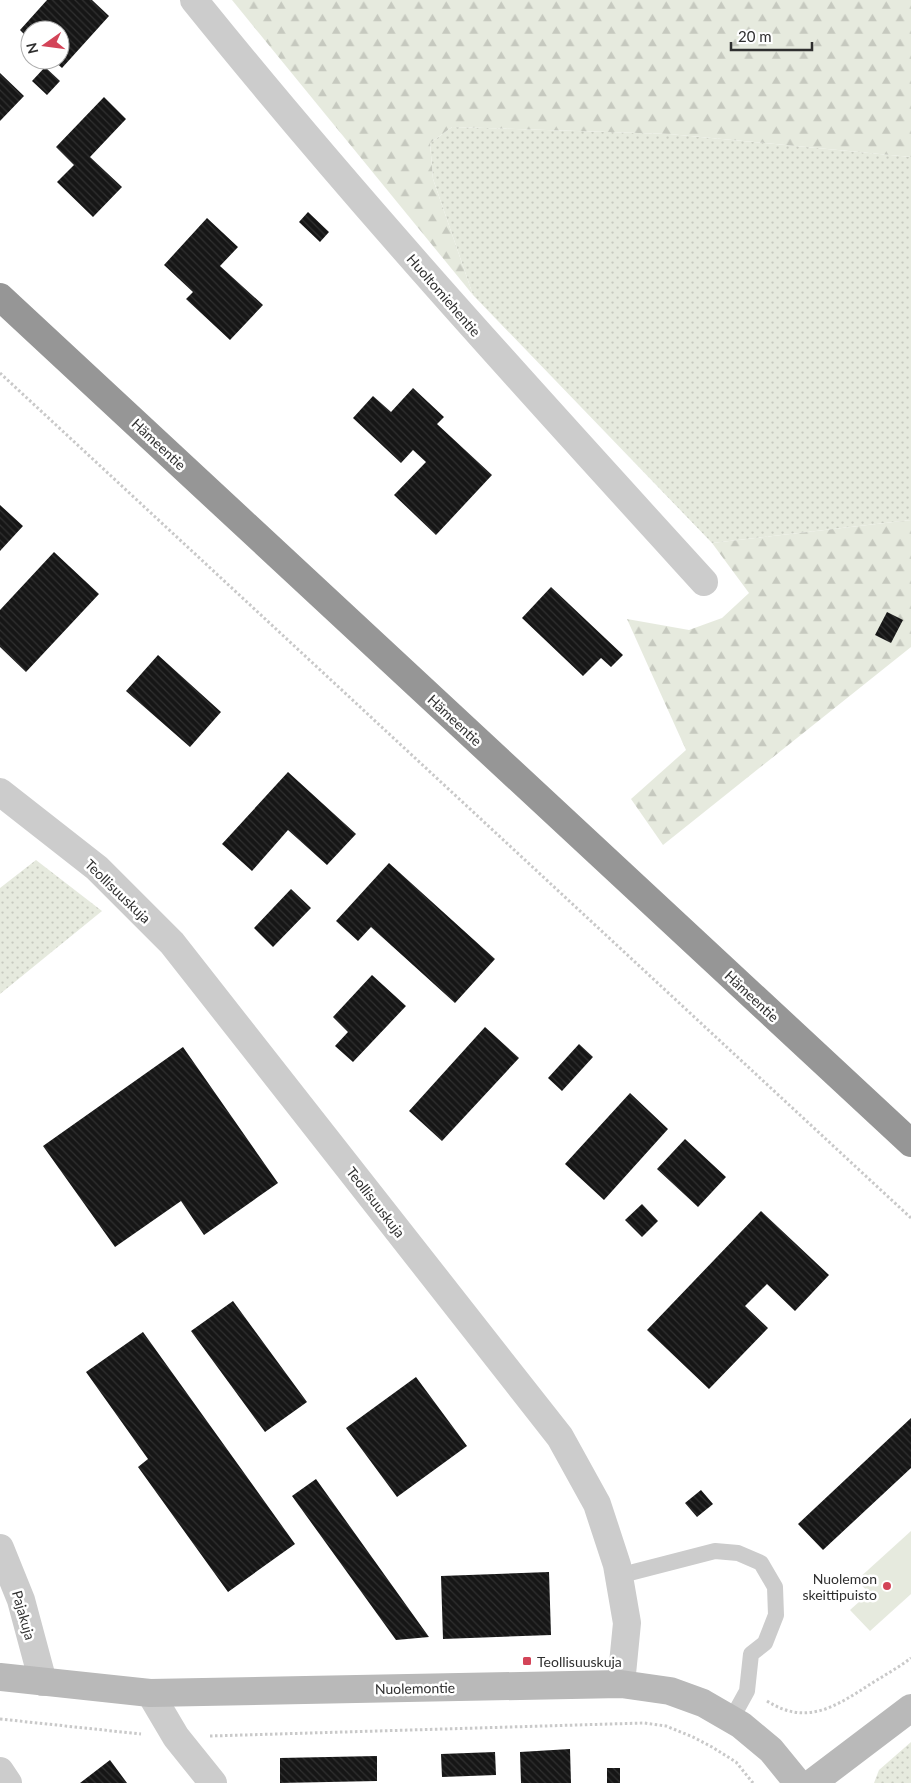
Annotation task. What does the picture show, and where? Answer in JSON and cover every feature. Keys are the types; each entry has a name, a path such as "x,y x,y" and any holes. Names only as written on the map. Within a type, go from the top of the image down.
{"highway":[{"name":"Hämeentie","path":"0,297 911,1143"}],"street":[{"name":"Huoltomiehentie","path":"194,0 321,153 440,291 704,582"},
{"name":"Teollisuuskuja","path":"0,792 96,868 178,951 560,1437 597,1504 617,1565 627,1623 621,1684"},
{"name":"Pajakuja","path":"0,1548 21,1600 43,1682"},
{"name":"Nuolemontie","path":"0,1677 150,1693 621,1684 670,1691 703,1703 740,1725 771,1750 798,1783"},
{"path":"150,1693 176,1737 213,1783"},
{"path":"812,1783 911,1708"},
{"path":"0,1771 8,1783"}],"lane":[{"path":"618,1576 715,1551 738,1552 761,1563 775,1587 776,1615 765,1643 751,1654 747,1691 731,1720"}],"path":[{"path":"0,373 911,1218"},
{"path":"747,1691 776,1707 801,1713 822,1711 840,1703 911,1658"},
{"path":"0,1719 176,1737 422,1728 644,1723 666,1726 712,1747 736,1762 753,1783"}],"green space":[{"path":"232,0 911,0 911,157 669,134 452,127 430,143 433,179 473,295"},
{"path":"452,127 669,134 911,157 911,520 712,543 473,295 433,179 430,143"},
{"path":"911,520 911,647 663,845 631,799 686,750 627,619 689,630 722,618 749,593 712,543"},
{"path":"36,860 102,911 0,994 0,888"},
{"name":"Nuolemon skeittipuisto","path":"911,1531 911,1594 870,1631 850,1610 869,1593 857,1580"},
{"path":"911,1742 911,1783 874,1783 879,1770"}],"building":[{"path":"47,0 92,0 109,16 70,59 70,20 29,20"},
{"path":"42,70 48,70 60,81 47,95 32,81"},
{"path":"0,73 24,96 0,121"},
{"path":"104,97 126,119 90,157 122,187 93,217 57,182 74,165 56,147"},
{"path":"308,212 329,232 320,242 299,222"},
{"path":"207,218 238,247 220,266 263,305 230,340 186,299 193,292 164,265"},
{"path":"413,388 444,417 437,424 492,475 436,535 394,495 426,462 413,450 401,463 353,418 373,396 391,412"},
{"path":"0,505 23,526 0,551"},
{"path":"54,552 99,594 26,672 0,647 0,610"},
{"path":"551,587 623,655 611,667 601,658 583,676 522,618"},
{"path":"887,612 903,620 891,643 875,635"},
{"path":"158,655 221,712 190,747 126,691"},
{"path":"288,772 356,834 327,865 288,830 252,871 222,844"},
{"path":"389,863 495,959 455,1003 371,927 358,941 336,921"},
{"path":"291,889 311,908 273,947 254,928"},
{"path":"372,975 406,1006 353,1062 335,1046 348,1032 333,1017"},
{"path":"485,1027 519,1058 442,1141 409,1111"},
{"path":"579,1044 593,1057 562,1091 548,1078"},
{"path":"183,1047 278,1183 204,1235 181,1201 115,1247 43,1146"},
{"path":"630,1093 668,1129 604,1200 565,1164"},
{"path":"685,1139 726,1177 698,1207 657,1169"},
{"path":"642,1204 658,1221 642,1237 625,1220"},
{"path":"761,1211 829,1275 795,1311 767,1284 745,1306 768,1328 709,1389 647,1330"},
{"path":"233,1301 307,1402 265,1432 191,1331"},
{"path":"143,1332 295,1544 228,1592 138,1467 148,1459 86,1372"},
{"path":"416,1377 467,1446 397,1497 346,1428"},
{"path":"911,1418 911,1468 823,1550 798,1524"},
{"path":"316,1479 429,1637 396,1640 292,1496"},
{"path":"701,1490 713,1504 697,1517 685,1503"},
{"path":"549,1572 551,1635 443,1639 441,1576"},
{"path":"570,1749 571,1783 521,1783 520,1752"},
{"path":"495,1752 496,1775 442,1777 441,1754"},
{"path":"377,1756 377,1781 280,1783 280,1758"},
{"path":"110,1760 127,1783 80,1783"},
{"path":"607,1768 620,1768 620,1783 607,1783"}],"place":[{"name":"Nuolemon skeittipuisto","path":"887,1586"},
{"name":"Teollisuuskuja","path":"527,1661"}]}
